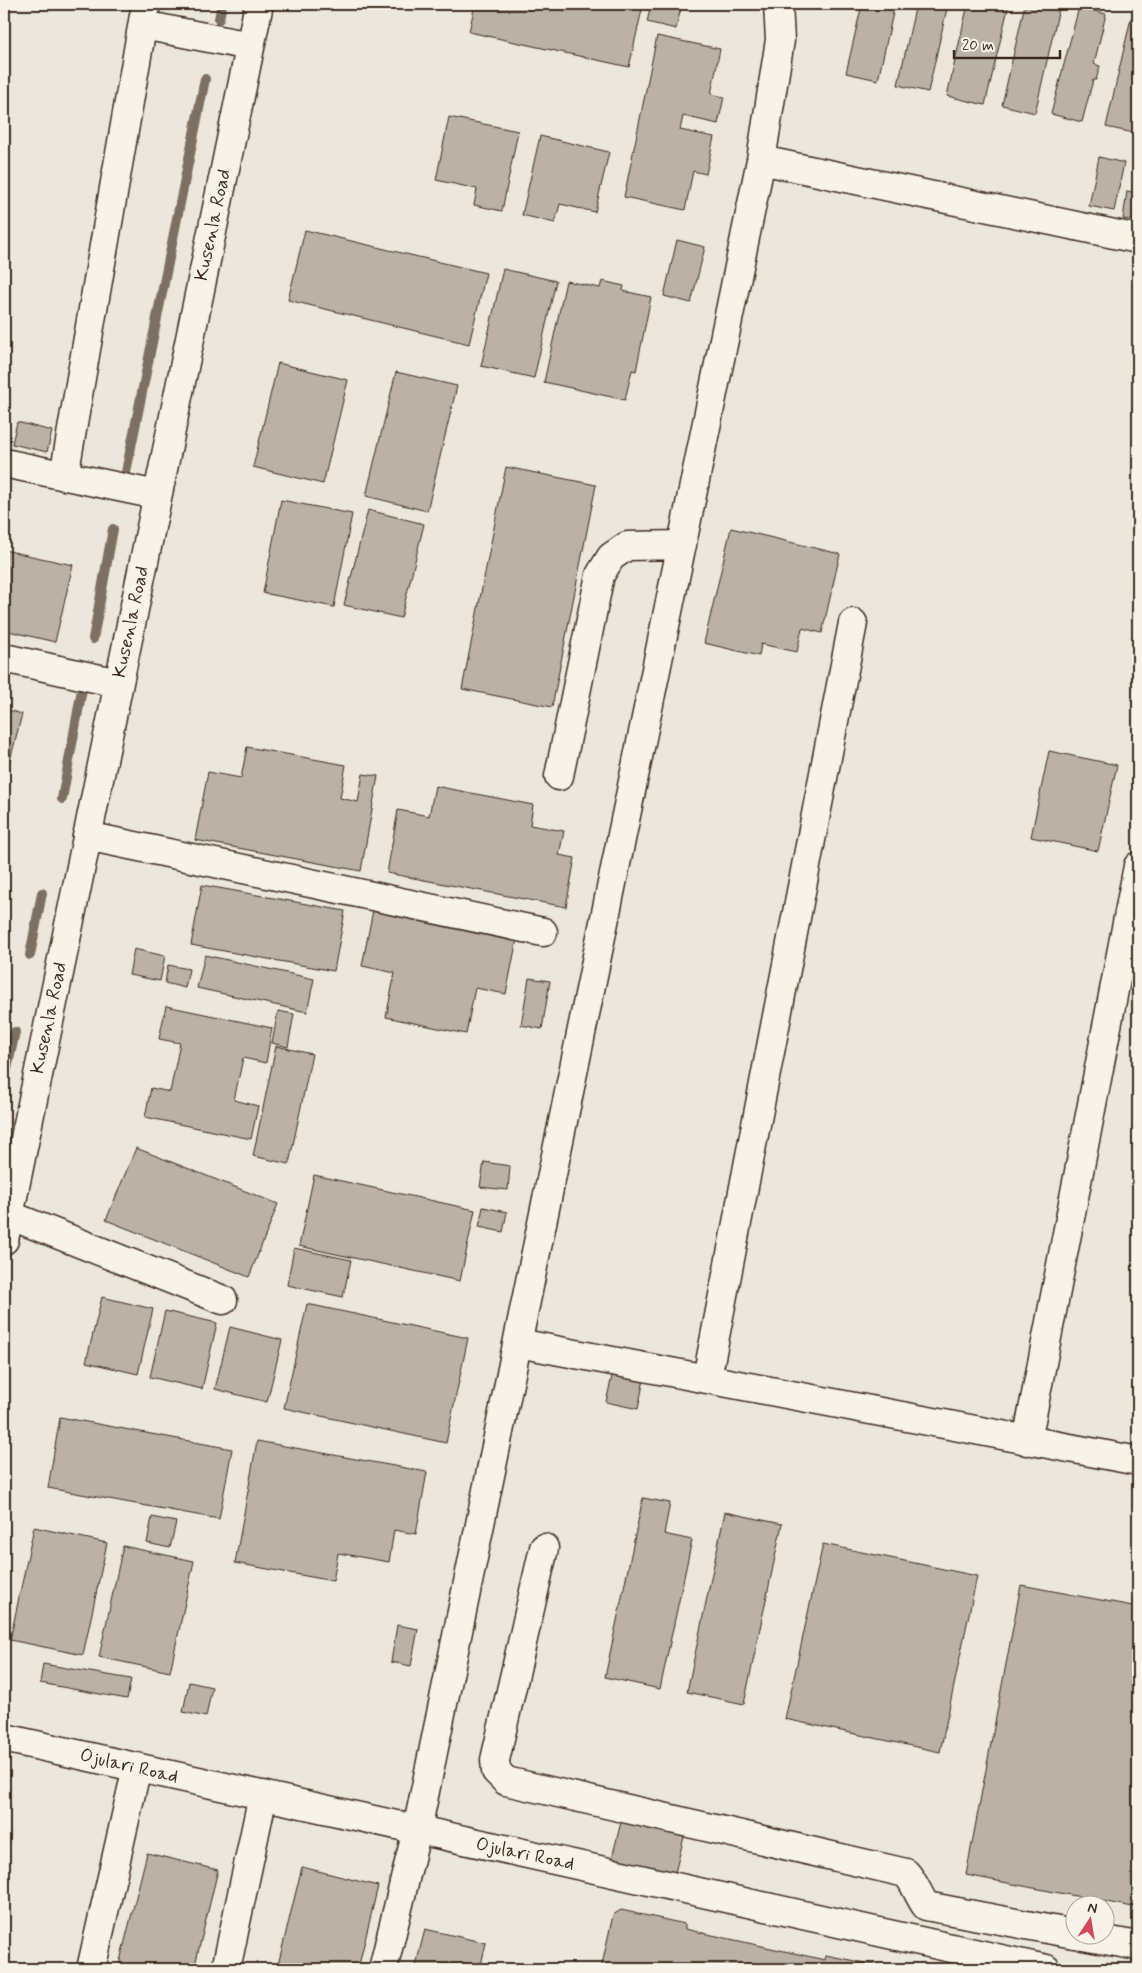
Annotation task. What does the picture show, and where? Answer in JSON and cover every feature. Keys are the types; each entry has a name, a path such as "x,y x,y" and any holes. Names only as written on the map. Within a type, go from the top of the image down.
{"street":[{"name":"Kusenla Road","path":"6,1227 259,4"},
{"path":"383,1969 417,1830 761,160 780,40 778,4"},
{"path":"64,476 144,14 250,46"},
{"path":"761,160 1138,239"},
{"path":"4,463 157,495"},
{"path":"558,776 600,575 610,557 627,546 682,545"},
{"path":"706,1378 853,623"},
{"path":"4,658 118,683"},
{"path":"87,836 543,932"},
{"path":"1027,1441 1138,866"},
{"path":"6,1227 224,1300"},
{"path":"518,1343 1138,1462"},
{"path":"544,1548 495,1760 496,1771 506,1781 906,1873 914,1882 917,1893 926,1906 1064,1932"},
{"name":"Ojulari Road","path":"4,1738 1046,1969"},
{"path":"91,1969 137,1767"},
{"path":"226,1969 263,1796"},
{"path":"1114,1942 1138,1946"}],"building":[{"path":"475,4 549,4 548,6 566,11 568,4 643,5 629,67 469,32"},
{"path":"651,4 682,4 676,29 647,22"},
{"path":"862,4 895,4 878,80 846,73"},
{"path":"916,4 948,4 928,92 898,85"},
{"path":"968,4 1009,4 985,105 947,96"},
{"path":"1025,4 1060,4 1035,113 1002,105"},
{"path":"1079,7 1106,14 1094,64 1100,66 1096,80 1093,80 1082,122 1051,114"},
{"path":"1131,18 1138,20 1138,114 1134,133 1106,127"},
{"path":"657,36 720,49 711,94 724,97 718,124 683,116 680,130 714,137 706,174 693,171 685,210 624,197"},
{"path":"449,117 518,131 502,211 474,205 477,189 436,180"},
{"path":"540,136 609,152 595,212 560,204 555,223 522,215"},
{"path":"1099,157 1124,163 1114,211 1089,206"},
{"path":"1138,160 1138,186 1133,184"},
{"path":"1127,191 1138,193 1138,221 1123,219"},
{"path":"305,230 486,273 469,344 288,300"},
{"path":"677,240 705,247 691,303 664,296"},
{"path":"503,269 556,281 534,378 481,366"},
{"path":"566,281 600,288 602,281 624,286 623,291 651,297 636,371 632,370 625,400 544,382"},
{"path":"278,363 348,380 323,484 253,467"},
{"path":"396,372 457,386 427,511 366,496"},
{"path":"17,422 52,431 47,452 12,444"},
{"path":"506,467 596,485 552,707 462,689"},
{"path":"281,500 352,514 334,607 263,593"},
{"path":"368,510 424,524 401,618 344,605"},
{"path":"731,528 840,554 822,633 802,628 797,652 761,644 759,656 704,643"},
{"path":"4,550 73,565 55,642 4,630"},
{"path":"4,709 22,714 5,780 4,779"},
{"path":"247,747 346,765 340,798 358,802 363,774 378,776 361,871 195,840 208,772 241,778"},
{"path":"1049,751 1117,765 1098,851 1031,837"},
{"path":"435,786 533,805 530,825 564,831 559,855 575,858 566,907 387,873 398,810 429,816"},
{"path":"4,843 8,844 4,860"},
{"path":"202,885 345,911 334,971 191,945"},
{"path":"373,910 517,939 506,994 475,988 466,1034 386,1017 395,973 362,966"},
{"path":"134,949 165,956 160,981 129,975"},
{"path":"205,955 314,979 307,1012 197,988"},
{"path":"168,965 189,969 185,988 165,983"},
{"path":"529,978 550,981 542,1029 521,1025"},
{"path":"166,1006 272,1028 266,1063 243,1058 234,1100 258,1106 251,1139 145,1117 151,1088 170,1092 180,1043 159,1039"},
{"path":"278,1011 294,1014 288,1047 272,1043"},
{"path":"276,1046 312,1054 289,1164 253,1156"},
{"path":"136,1148 278,1204 249,1277 106,1220"},
{"path":"484,1162 510,1166 508,1190 480,1187"},
{"path":"314,1175 475,1210 460,1281 299,1246"},
{"path":"483,1207 507,1212 503,1232 479,1227"},
{"path":"294,1248 351,1260 343,1297 287,1285"},
{"path":"102,1297 153,1309 138,1374 86,1362"},
{"path":"307,1304 468,1338 446,1443 284,1408"},
{"path":"165,1311 217,1323 202,1389 150,1377"},
{"path":"230,1327 282,1340 267,1402 215,1389"},
{"path":"613,1372 644,1379 638,1409 606,1402"},
{"path":"60,1417 232,1449 219,1519 48,1488"},
{"path":"257,1441 427,1472 416,1534 394,1530 389,1562 338,1553 333,1581 235,1563"},
{"path":"643,1498 670,1503 664,1534 692,1540 660,1689 605,1677"},
{"path":"725,1512 782,1524 744,1704 687,1692"},
{"path":"152,1517 176,1522 170,1548 147,1543"},
{"path":"34,1527 107,1543 83,1655 10,1640"},
{"path":"823,1544 977,1576 940,1752 785,1719"},
{"path":"123,1546 194,1561 170,1672 99,1657"},
{"path":"1021,1585 1138,1607 1138,1908 1114,1903 1114,1896 1075,1896 966,1875"},
{"path":"397,1625 418,1629 411,1666 391,1662"},
{"path":"43,1664 131,1679 127,1699 40,1683"},
{"path":"189,1682 212,1687 206,1717 183,1712"},
{"path":"621,1822 684,1837 673,1881 610,1866"},
{"path":"147,1853 218,1870 194,1969 118,1969"},
{"path":"302,1867 378,1886 358,1969 277,1969"},
{"path":"621,1910 685,1924 685,1929 825,1960 826,1955 893,1969 601,1969 613,1915"},
{"path":"425,1929 486,1943 480,1969 415,1969"}],"waterway":[{"path":"219,19 222,4"},
{"path":"126,472 205,79"},
{"path":"93,639 113,529"},
{"path":"62,799 83,684"},
{"path":"30,955 42,893"},
{"path":"5,1078 15,1032"}]}
